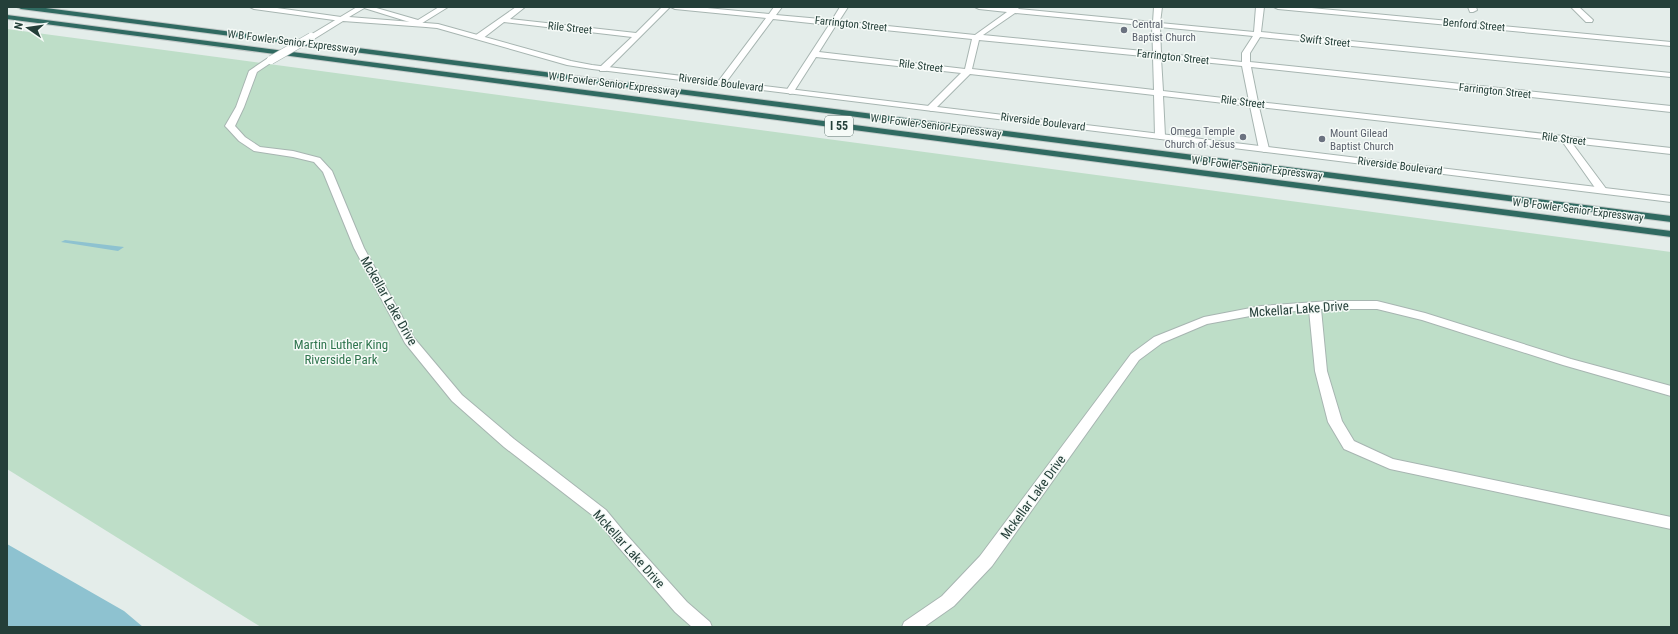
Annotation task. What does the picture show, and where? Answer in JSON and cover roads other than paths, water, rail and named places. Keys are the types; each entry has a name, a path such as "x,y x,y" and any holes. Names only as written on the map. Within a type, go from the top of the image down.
{"highway":[{"name":"W B Fowler Senior Expressway","path":"21,7 1671,219"},
{"name":"W B Fowler Senior Expressway","path":"7,16 1671,234"}],"street":[{"name":"Riverside Boulevard","path":"254,7 273,8 341,19 407,24 419,23"},
{"name":"Riverside Boulevard","path":"363,7 419,23 479,37 570,63 603,68 1671,199"},
{"path":"341,19 363,7"},
{"path":"419,23 444,7"},
{"path":"479,37 521,7"},
{"path":"603,68 666,7"},
{"name":"Farrington Street","path":"675,7 1157,55 1671,109"},
{"path":"721,83 778,7"},
{"path":"790,91 844,7"},
{"name":"Swift Street","path":"979,7 1016,9 1156,25 1671,75"},
{"path":"1158,7 1156,25 1160,136"},
{"path":"1260,7 1257,35 1246,53 1246,65 1264,149"},
{"name":"Benford Street","path":"1278,7 1671,44"},
{"path":"1371,7 1376,16"},
{"path":"1575,7 1589,20"},
{"path":"931,108 968,71 976,37 1016,9"},
{"name":"Mckellar Lake Drive","path":"341,19 253,71 240,107 230,126 242,139 257,149 294,154 317,160 326,171 359,248 409,340 457,398 509,443 601,514 620,538 681,607 704,627"},
{"name":"Rile Street","path":"503,20 637,36"},
{"name":"Rile Street","path":"814,54 1671,151"},
{"path":"1565,139 1602,190"},
{"name":"Mckellar Lake Drive","path":"910,627 948,601 986,561 1134,357 1158,340 1204,321 1262,310 1315,306 1377,304 1425,317 1567,362 1671,391"},
{"path":"1315,306 1321,371 1335,422 1349,445 1390,464 1551,500 1671,523"}],"water":[{"path":"65,240 124,247 118,251 61,242"},
{"path":"7,544 124,611 143,627 7,627"}],"place":[{"name":"Central Baptist Church","path":"1124,30"},
{"name":"Omega Temple Church of Jesus","path":"1243,137"},
{"name":"Mount Gilead Baptist Church","path":"1322,139"}],"park label":[{"name":"Martin Luther King Riverside Park","path":"341,352"}]}
